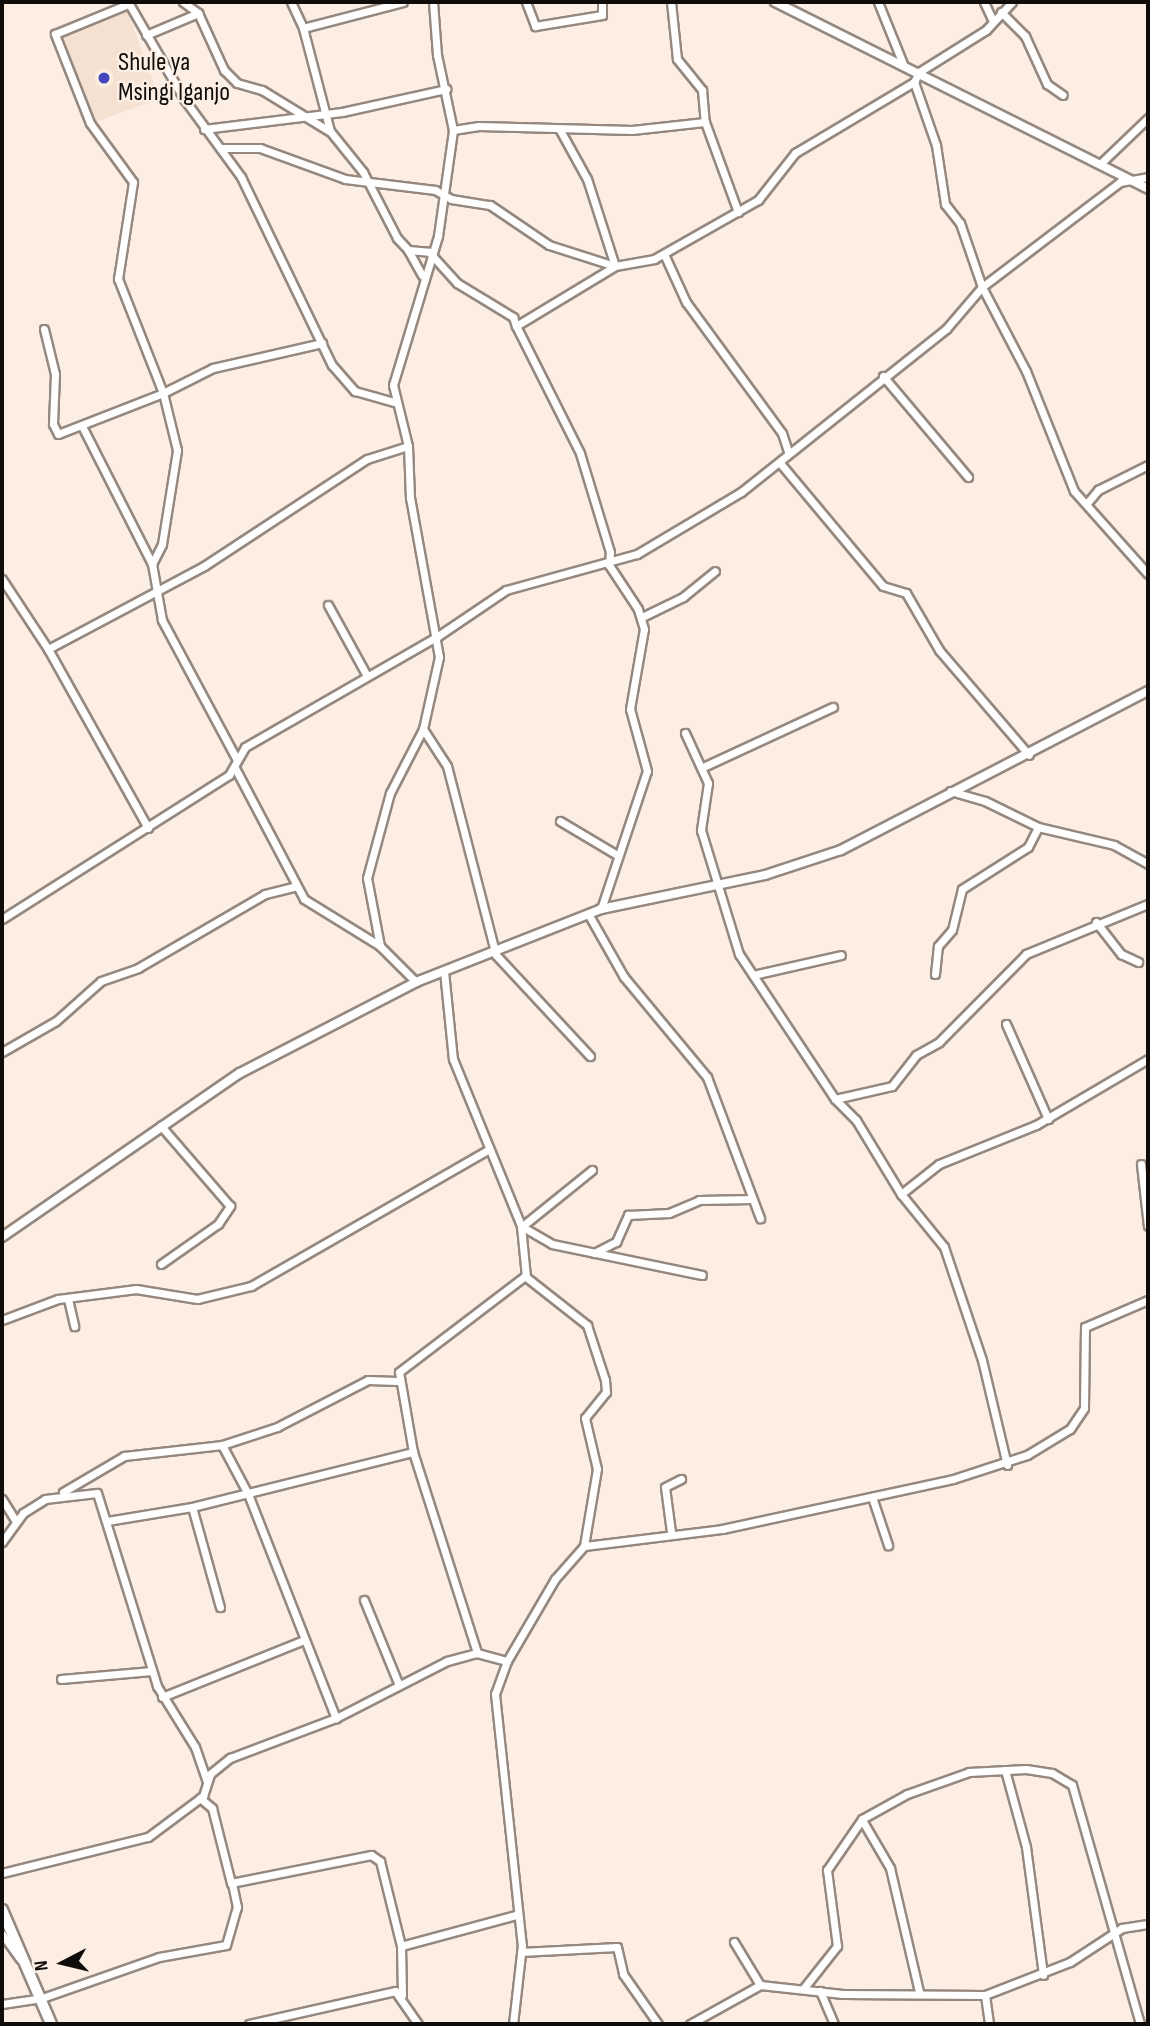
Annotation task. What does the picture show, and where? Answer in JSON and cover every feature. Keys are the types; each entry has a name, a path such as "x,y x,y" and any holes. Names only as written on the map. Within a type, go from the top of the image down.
{"highway":[{"path":"2,1910 51,2024"}],"street":[{"path":"183,2 198,13 232,79 270,94 299,117 330,131"},
{"path":"290,2 303,28 322,114 330,131 368,183 423,275"},
{"path":"303,28 403,2"},
{"path":"380,946 367,867 390,793 424,729 438,636 410,498 408,446 394,402 395,372 429,252 438,236 453,130 437,55 433,2"},
{"path":"526,2 535,26 602,15 602,2"},
{"path":"671,2 677,59 702,90 705,122 738,212"},
{"path":"775,2 1103,161 1148,189"},
{"path":"878,2 903,64"},
{"path":"984,2 993,21"},
{"path":"221,148 260,148 368,183 443,192 458,201 490,205 549,245 615,266 639,266 758,200 795,153 914,82 919,72 993,21 1012,2"},
{"path":"152,564 162,544 177,461 163,393 118,279 133,182 90,123 55,34 128,3 204,129 221,148 282,254 322,343 347,385 394,402"},
{"path":"1001,12 1025,36 1046,84 1063,95"},
{"path":"146,35 198,13"},
{"path":"914,82 936,145 945,204 970,247 982,287 1026,371 1074,491 1088,502 1148,574"},
{"path":"204,129 322,114 446,89"},
{"path":"1103,161 1148,118"},
{"path":"453,130 479,125 560,130 705,122"},
{"path":"560,130 587,179 615,266"},
{"path":"2,919 148,828 236,764 245,747 366,674 438,636 506,590 609,565 654,545 780,463 788,451 946,328 982,287 1105,193 1133,180 1148,177"},
{"path":"408,250 429,252 457,283 513,317 580,453 610,552 609,565 642,617 630,709 647,771 601,909"},
{"path":"664,254 686,302 782,433 788,451"},
{"path":"516,326 615,266"},
{"path":"44,328 55,374 53,429 58,434 83,428 214,368 322,343"},
{"path":"883,376 968,477"},
{"path":"83,428 152,564 169,639 211,704 294,887 318,911 380,946 415,982"},
{"path":"48,649 158,593 288,515 367,459 408,446"},
{"path":"780,463 883,586 906,593 939,649 1029,755"},
{"path":"1088,502 1098,490 1148,465"},
{"path":"642,617 683,597 715,571"},
{"path":"2,579 48,649 148,828"},
{"path":"327,605 366,674"},
{"path":"2,1237 240,1073 415,982 496,955 590,917 601,909 715,886 841,850 950,791 1029,755 1148,691"},
{"path":"703,767 833,707"},
{"path":"424,729 447,766 496,955 590,1056"},
{"path":"685,733 703,767 709,795 700,823 715,886 752,975 835,1098 856,1120 901,1194 928,1221 950,1259 1007,1465"},
{"path":"950,791 985,801 1038,827 1114,845 1148,864"},
{"path":"560,821 617,855"},
{"path":"935,974 938,946 952,930 962,889 1028,847 1038,827"},
{"path":"2,1052 56,1021 101,981 138,968 265,894 294,887"},
{"path":"835,1098 892,1086 916,1055 960,1023 1013,963 1096,922 1148,904"},
{"path":"590,917 637,995 707,1077 760,1218"},
{"path":"1096,922 1121,954 1138,962"},
{"path":"752,975 841,955"},
{"path":"444,971 450,1046 489,1149 523,1225 525,1276 586,1324 605,1380 606,1392 585,1418 597,1469 584,1546 555,1579 507,1661 495,1694 521,1952 513,2024"},
{"path":"1006,1024 1048,1119"},
{"path":"901,1194 939,1164 1048,1119 1148,1059"},
{"path":"161,1126 230,1208 218,1224 161,1264"},
{"path":"2,1320 45,1302 136,1289 197,1298 251,1286 489,1149"},
{"path":"1141,1164 1148,1226"},
{"path":"523,1225 592,1170"},
{"path":"593,1253 615,1242 628,1215 669,1213 699,1200 752,1199"},
{"path":"523,1225 552,1244 702,1275"},
{"path":"477,1653 413,1452 397,1381 404,1367 525,1276"},
{"path":"68,1299 74,1326"},
{"path":"584,1546 671,1532 722,1529 1007,1465 1055,1439 1081,1414 1086,1392 1085,1328 1148,1300"},
{"path":"2,1542 16,1521 36,1503 59,1494 94,1471 142,1451 222,1446 277,1427 368,1380 397,1381"},
{"path":"222,1446 248,1494 337,1718"},
{"path":"107,1521 192,1507 413,1452"},
{"path":"671,1532 665,1487 681,1479"},
{"path":"59,1494 95,1492 107,1521 113,1558 162,1697 195,1747 207,1782"},
{"path":"872,1497 888,1545"},
{"path":"2,1499 16,1521"},
{"path":"192,1507 220,1607"},
{"path":"364,1600 398,1683"},
{"path":"162,1697 304,1640"},
{"path":"2,1873 148,1837 200,1798 207,1782 230,1758 337,1718 398,1683 477,1653 507,1661"},
{"path":"61,1679 152,1671"},
{"path":"1005,1770 1026,1847 1043,1975"},
{"path":"803,1989 837,1946 827,1870 862,1819 932,1783 969,1772 1045,1772 1071,1784 1140,2024"},
{"path":"2,2004 41,1998 159,1957 226,1945 237,1907 212,1808 200,1798"},
{"path":"862,1819 890,1868 919,1992"},
{"path":"232,1883 371,1855 383,1868 401,1945 402,1996 418,2024"},
{"path":"401,1945 516,1915"},
{"path":"690,2024 760,1985 820,1992 985,1995 1043,1975 1115,1932 1148,1924"},
{"path":"2,1934 29,1970"},
{"path":"734,1942 760,1985"},
{"path":"521,1952 617,1947 623,1974 657,2024"},
{"path":"249,2024 332,2010 388,1992 402,1996"},
{"path":"820,1992 834,2024"},
{"path":"985,1995 989,2024"}],"shaded area":[{"path":"124,2 159,99 87,125 52,28"}],"place":[{"name":"Shule ya Msingi Iganjo","path":"104,78"}]}
